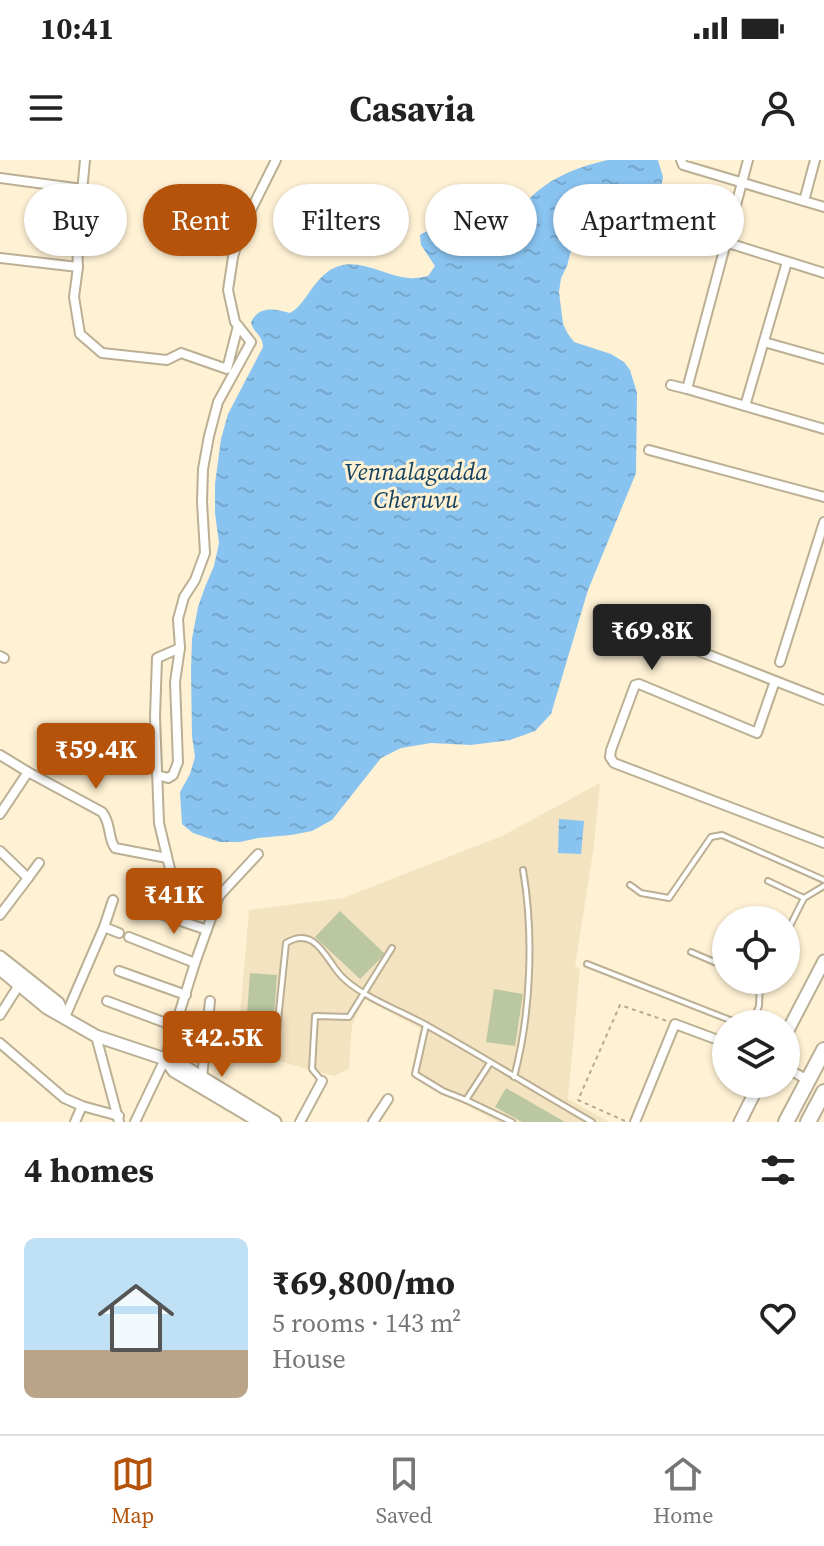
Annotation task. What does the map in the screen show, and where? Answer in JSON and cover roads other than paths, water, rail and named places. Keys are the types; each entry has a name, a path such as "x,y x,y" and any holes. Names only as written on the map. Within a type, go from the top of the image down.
{"highway":[{"path":"786,1122 824,1050"},
{"path":"808,1122 824,1092"}],"main road":[{"path":"0,957 58,1003 65,1017"},
{"path":"798,1010 824,961"},
{"path":"0,969 47,1008 96,1036 180,1064 275,1122"},
{"path":"165,1059 174,1071 260,1122"},
{"path":"740,1122 752,1098"}],"street":[{"path":"83,184 85,160"},
{"path":"157,775 168,778 173,775 178,762 175,682 180,648 178,619 184,597 195,580 205,553 202,491 209,436 218,402 251,342 235,322 228,290 233,257 240,232 276,160"},
{"path":"681,160 683,165 824,207"},
{"path":"741,182 748,160"},
{"path":"804,201 815,160"},
{"path":"0,178 45,184"},
{"path":"744,248 824,273"},
{"path":"78,256 74,297 80,334 102,353 167,360 181,353 227,369 238,326"},
{"path":"687,389 721,256"},
{"path":"0,258 78,267"},
{"path":"745,406 787,262"},
{"path":"764,342 824,359"},
{"path":"671,385 824,429"},
{"path":"649,450 824,497"},
{"path":"780,662 824,522"},
{"path":"663,637 824,700"},
{"path":"180,648 157,658 155,717 159,823 171,873 219,896"},
{"path":"775,681 757,733 635,685 610,757 614,763 824,843"},
{"path":"0,755 102,812 108,820 115,848 167,858"},
{"path":"0,814 28,772"},
{"path":"0,851 28,878"},
{"path":"135,1122 165,1059 219,896 258,854"},
{"path":"0,915 39,863"},
{"path":"65,1017 113,900"},
{"path":"152,911 207,930"},
{"path":"104,927 119,933"},
{"path":"129,937 195,963"},
{"path":"119,971 186,995"},
{"path":"0,1015 19,985"},
{"path":"107,1001 174,1026"},
{"path":"202,1077 210,1001"},
{"path":"635,1122 675,1024 712,1038"},
{"path":"96,1036 119,1119"},
{"path":"0,1043 64,1098 119,1119"},
{"path":"800,1076 808,1080"},
{"path":"300,1122 322,1081"},
{"path":"373,1122 388,1099"},
{"path":"75,1122 82,1106"}],"lane":[{"path":"630,885 641,893 669,898 711,837 722,835 824,883 804,898 800,906"},
{"path":"514,1077 526,1020 529,917 523,870"},
{"path":"768,881 804,898"},
{"path":"275,1050 286,943 303,937 315,942 346,983 426,1025 592,1122"},
{"path":"322,1081 312,1069 315,1016 349,1017 392,948"},
{"path":"691,952 712,961"},
{"path":"587,964 743,1023 753,1021 759,994"},
{"path":"426,1025 415,1074 443,1091 512,1122"},
{"path":"466,1100 490,1063"}],"water":[{"name":"Vennalagadda Cheruvu","path":"608,160 658,160 663,177 662,184 553,184 553,256 570,256 559,292 563,324 574,342 611,354 624,362 630,370 637,393 636,473 588,590 551,714 535,731 510,740 471,745 431,743 401,748 381,758 332,820 312,831 240,842 220,842 193,833 182,824 180,792 195,757 192,736 192,639 198,607 214,566 219,543 215,484 221,439 228,414 263,347 251,322 263,311 290,313 327,272 343,265 362,265 400,277 416,278 428,276 435,266 428,256 537,256 537,193 576,169"},
{"name":"Vennalagadda Cheruvu","path":"425,233 425,251 421,245 420,235"},
{"path":"559,819 584,821 581,854 558,853"}]}
